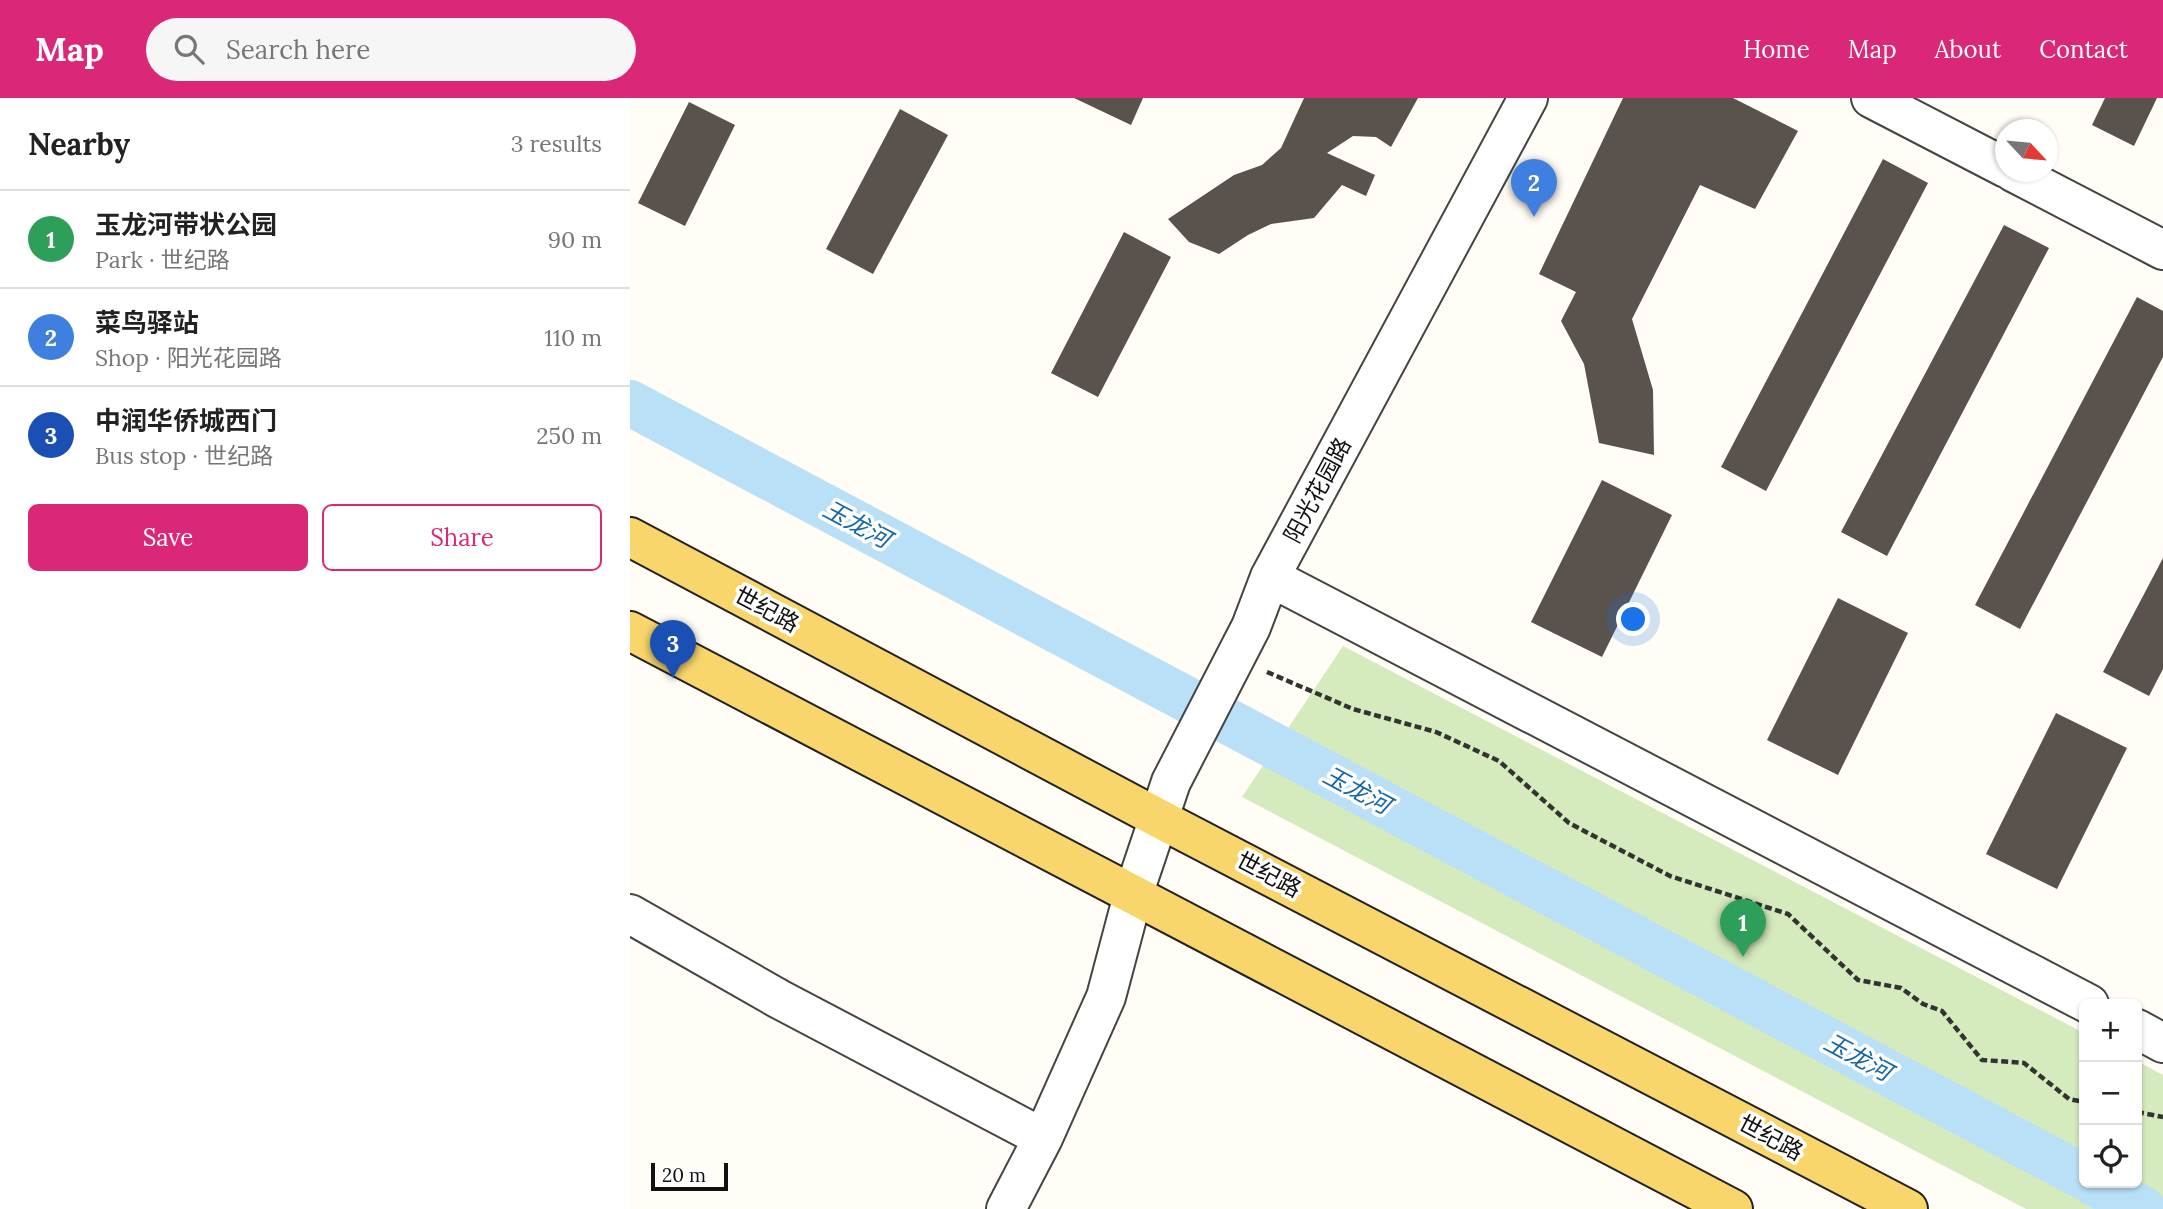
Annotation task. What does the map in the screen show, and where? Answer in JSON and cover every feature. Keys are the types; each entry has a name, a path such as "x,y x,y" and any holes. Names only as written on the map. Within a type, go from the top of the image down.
{"main road":[{"name":"世纪路","path":"630,537 1160,819 1908,1209"},
{"path":"630,631 1733,1209"}],"street":[{"name":"阳光花园路","path":"1006,1209 1043,1138 1106,998 1133,895 1171,782 1251,627 1270,577 1528,98"},
{"path":"1871,98 1995,162"},
{"path":"2031,182 2163,250"},
{"path":"1270,577 2079,999"},
{"path":"630,914 779,999 1043,1138"},
{"path":"2142,1032 2163,1043"}],"path":[{"path":"1267,672 1353,709 1436,732 1499,761 1569,823 1670,876 1788,914 1858,980 1901,988 1923,1004 1942,1011 1982,1060 2024,1063 2069,1099 2079,1101"},
{"path":"2142,1113 2163,1116"}],"green space":[{"path":"1343,646 2079,1030 2079,1188 2142,1188 2142,1064 2163,1075 2163,1209 2026,1209 1242,797"}],"building":[{"path":"1074,98 1143,98 1131,125"},
{"path":"1304,98 1418,98 1391,147 1376,137 1353,136 1327,153 1375,175 1366,196 1342,185 1314,218 1271,224 1219,254 1189,242 1168,219 1234,175 1262,165 1281,148"},
{"path":"1623,98 1733,98 1798,131 1755,209 1700,185 1632,319 1653,390 1654,455 1599,443 1584,364 1561,321 1576,292 1539,274"},
{"path":"2105,98 2157,98 2134,146 2092,125"},
{"path":"689,102 735,125 685,226 638,203"},
{"path":"900,109 948,135 873,274 826,249"},
{"path":"1883,159 1928,183 1766,491 1721,467"},
{"path":"2004,225 2049,248 1887,556 1841,532"},
{"path":"1124,232 1171,257 1098,397 1051,373"},
{"path":"2137,297 2163,311 2163,357 2020,629 1975,605"},
{"path":"1602,480 1672,515 1602,657 1531,622"},
{"path":"2163,558 2163,669 2149,696 2103,672"},
{"path":"1838,598 1908,633 1838,775 1767,740"},
{"path":"2056,713 2127,748 2057,889 1986,854"}],"waterway":[{"name":"玉龙河","path":"630,403 2079,1174"},
{"name":"玉龙河","path":"2103,1188 2143,1209"}],"place":[{"name":"菜鸟驿站","path":"1534,217"},
{"name":"中润华侨城西门","path":"673,678"},
{"name":"玉龙河带状公园","path":"1743,957"}]}
